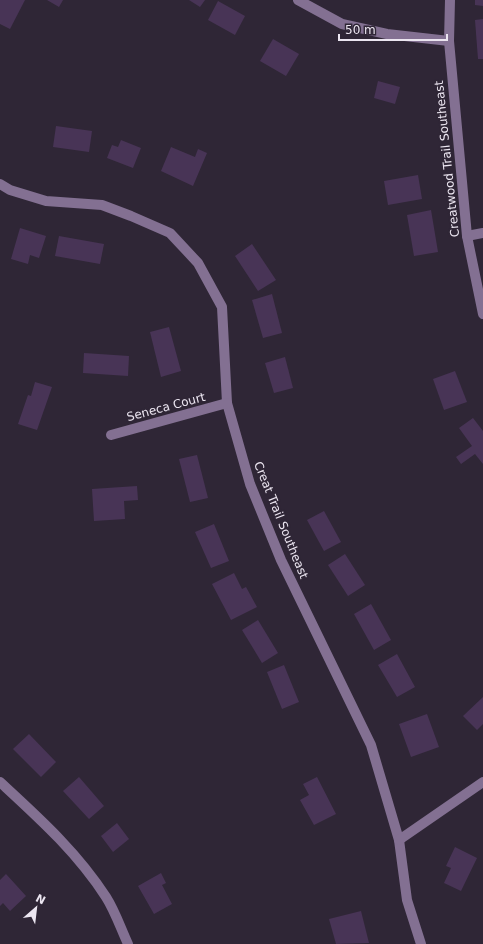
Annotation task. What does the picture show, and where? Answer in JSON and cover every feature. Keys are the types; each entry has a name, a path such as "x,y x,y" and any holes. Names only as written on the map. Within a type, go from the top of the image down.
{"street":[{"path":"298,0 342,24 387,34 448,41"},
{"name":"Creatwood Trail Southeast","path":"450,0 448,41 468,236 483,314"},
{"name":"Creat Trail Southeast","path":"0,184 10,190 46,201 102,205 170,233 198,263 222,307 227,403 250,484 281,560 371,745 399,840 407,900 421,944"},
{"path":"468,236 483,233"},
{"name":"Seneca Court","path":"111,435 227,403"},
{"path":"0,782 45,823 82,863 107,898 128,944"},
{"path":"399,840 483,782"}],"building":[{"path":"0,0 25,0 10,29 0,24"},
{"path":"47,0 63,0 59,7"},
{"path":"189,0 205,0 200,7"},
{"path":"475,0 483,0 483,6 475,5"},
{"path":"218,1 245,16 235,35 208,20"},
{"path":"483,19 483,59 478,59 475,20"},
{"path":"273,39 299,54 286,76 260,61"},
{"path":"378,81 400,87 395,104 374,98"},
{"path":"56,126 92,131 89,152 53,147"},
{"path":"121,140 141,148 133,168 107,158 112,145 118,147"},
{"path":"171,147 195,157 198,149 207,153 193,186 161,171"},
{"path":"418,175 422,199 388,205 384,181"},
{"path":"431,210 438,252 414,256 407,215"},
{"path":"20,228 46,236 39,258 30,255 28,264 11,259"},
{"path":"59,236 104,244 100,264 55,256"},
{"path":"252,244 276,280 258,291 235,256"},
{"path":"272,294 282,333 263,338 252,300"},
{"path":"169,327 181,371 161,377 150,332"},
{"path":"84,353 129,356 128,376 83,373"},
{"path":"285,357 293,388 274,393 265,363"},
{"path":"455,371 467,402 444,410 433,379"},
{"path":"35,382 52,387 37,430 18,424 28,395 31,396"},
{"path":"473,418 483,431 483,464 475,454 461,464 456,457 472,446 459,428"},
{"path":"197,455 208,498 190,502 179,459"},
{"path":"137,486 138,500 124,501 125,519 94,521 92,489"},
{"path":"324,511 341,542 324,551 307,520"},
{"path":"214,524 229,561 211,568 195,532"},
{"path":"345,554 365,585 348,596 328,565"},
{"path":"234,573 242,589 246,587 257,607 231,620 212,584"},
{"path":"371,604 391,640 374,650 354,614"},
{"path":"258,620 278,653 262,663 242,630"},
{"path":"397,654 415,687 397,697 378,665"},
{"path":"284,665 299,702 282,709 267,672"},
{"path":"483,697 483,724 477,730 463,716"},
{"path":"427,714 439,747 411,757 399,724"},
{"path":"29,734 56,762 41,777 13,749"},
{"path":"79,777 104,806 89,819 63,791"},
{"path":"317,777 336,814 314,825 300,800 309,795 303,784"},
{"path":"117,823 129,839 113,852 101,836"},
{"path":"455,847 477,858 461,891 444,883 451,868 446,866"},
{"path":"161,873 166,883 162,885 172,904 154,914 138,886"},
{"path":"6,874 26,896 10,911 3,903 0,906 0,880"},
{"path":"361,911 369,943 336,944 329,919"}]}
